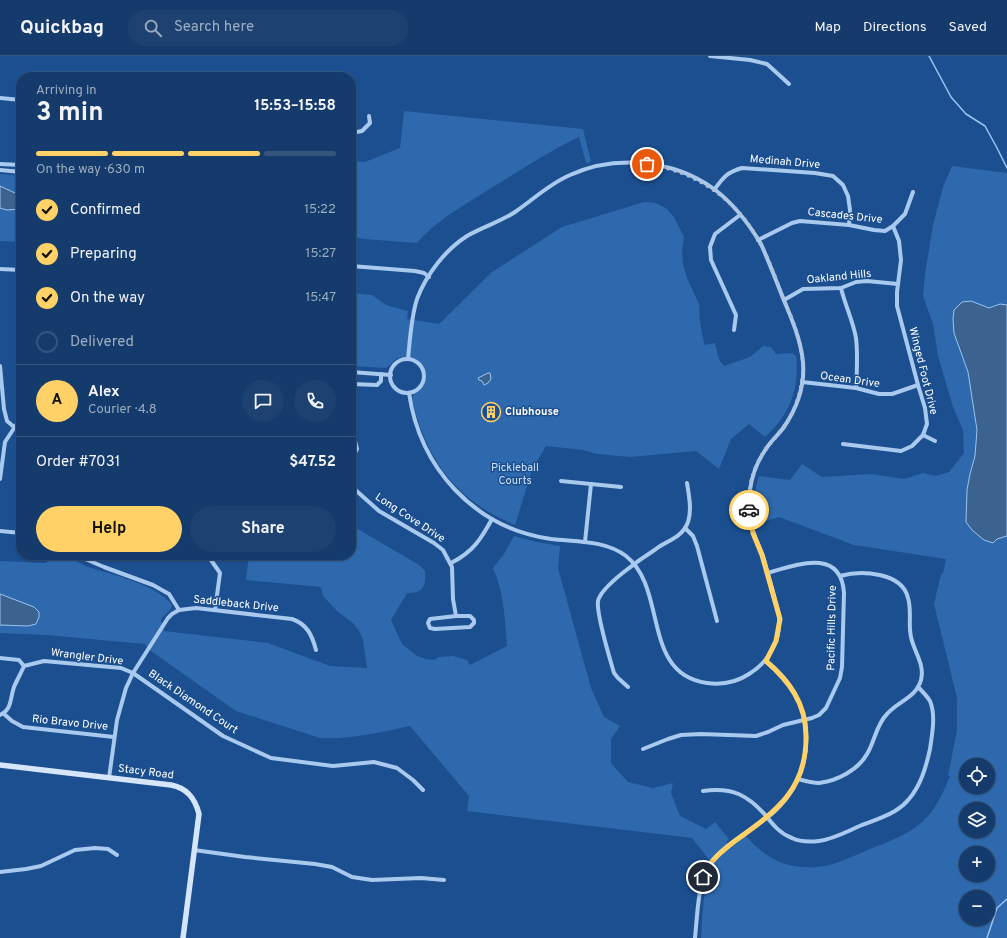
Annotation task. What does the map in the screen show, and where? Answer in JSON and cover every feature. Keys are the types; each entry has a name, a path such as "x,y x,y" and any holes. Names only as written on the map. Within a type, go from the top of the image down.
{"main road":[{"name":"Stacy Road","path":"0,765 171,785 185,790 194,799 199,814 183,938"}],"street":[{"path":"710,56 750,60 767,64 789,84"},
{"path":"0,98 16,100"},
{"path":"356,133 362,132 370,122 369,116"},
{"path":"408,359 415,308 421,290 446,254 460,240 510,215 543,190 563,178 589,168 622,163 655,165 689,175 714,190 728,201 758,240 797,331 803,362 802,382 797,401 784,428 769,445 760,459 750,485 748,508 750,523 762,555 780,619 776,641 766,661 754,671 742,678 722,683 703,682 689,677 679,670 669,661 664,651 648,592 635,564 621,553 610,547 585,542 551,539 513,529 492,519 468,503 451,486 437,468 421,440 413,414 409,393"},
{"path":"0,164 16,165"},
{"name":"Medinah Drive","path":"714,190 732,170 742,168 815,173 833,176 843,185 848,196 850,210 849,225"},
{"path":"0,170 16,172"},
{"name":"Cascades Drive","path":"758,240 792,223 800,221 885,230 894,226 905,214 913,192"},
{"path":"734,330 736,315 711,260 710,247 715,234 740,215"},
{"name":"Winged Foot Drive","path":"894,226 899,241 901,260 897,306 918,385 926,408 927,424 924,434"},
{"path":"356,266 415,271 429,277"},
{"path":"0,269 16,270"},
{"name":"Oakland Hills","path":"784,300 803,289 841,288 856,282 867,281 898,284"},
{"path":"841,288 856,338 858,361 856,388"},
{"path":"408,359 418,363 422,367 424,378 419,388 409,393 400,391 391,380 392,370 398,362 408,359"},
{"path":"0,366 4,409 7,421 14,427"},
{"path":"356,372 391,374"},
{"path":"356,384 377,385 381,381 381,374"},
{"name":"Ocean Drive","path":"802,382 856,388 879,394 892,394 918,385"},
{"path":"0,479 5,442 16,424"},
{"path":"843,444 901,451 912,446 924,434 935,440"},
{"path":"561,480 621,487"},
{"path":"628,687 618,678 612,666 599,615 598,602 607,586 656,548 677,537 685,528 690,512 687,483"},
{"path":"585,542 591,484"},
{"name":"Long Cove Drive","path":"356,490 379,511 439,547 451,563"},
{"path":"456,616 451,563 472,550 492,519"},
{"path":"685,528 693,536 697,546 717,621"},
{"path":"0,531 16,533"},
{"path":"211,560 220,573 215,610"},
{"path":"90,561 153,585 169,594 179,610"},
{"name":"Pacific Hills Drive","path":"643,749 680,735 701,734 756,736 783,725 805,721 819,715 826,708 841,672 844,593 840,576 831,566 815,562 804,563 767,573"},
{"path":"798,779 813,783 824,782 855,768 868,754 878,727 884,717 894,707 911,696 918,687 921,678 922,668 911,637 909,625 910,605 904,588 895,580 885,577 857,573 840,576"},
{"path":"904,588 909,585"},
{"name":"Saddleback Drive","path":"109,778 114,737 120,707 133,673 168,618 179,610 196,608 285,618 297,621 302,624 311,634 316,650"},
{"path":"456,616 470,616 474,620 474,623 470,627 432,629 428,626 430,619 456,616"},
{"path":"0,658 18,660 24,666 14,688 10,706 2,714"},
{"name":"Wrangler Drive","path":"24,666 44,661 121,668 133,673"},
{"path":"695,938 702,883 708,865 730,845 767,818 782,804 798,779 803,765 806,751 805,721 801,706 793,690 783,676 766,661"},
{"name":"Black Diamond Court","path":"133,673 223,736 271,758 333,766 374,762 397,768 423,790"},
{"path":"703,791 722,790 740,794 754,803 773,826 783,834 796,840 812,842 832,837 890,814 902,806 912,795 927,762 933,720 930,701 918,687"},
{"name":"Rio Bravo Drive","path":"2,714 23,727 114,737"},
{"path":"0,872 41,866 75,850 95,848 108,849 117,855"},
{"path":"194,850 315,864 332,867 352,877 372,880 421,878 444,880"}],"green space":[{"path":"404,111 583,129 591,162 586,163 579,137 535,161 453,212 434,226 417,243 356,237 356,161 365,162 400,148"},
{"path":"952,166 1007,173 1007,938 701,938 705,892 714,866 692,838 467,811 469,796 410,726 353,737 320,738 236,711 151,651 145,644 46,635 0,633 0,561 46,563 49,560 75,560 88,567 145,586 165,598 172,605 171,609 161,619 164,631 268,643 330,666 367,668 363,640 359,631 354,624 336,610 323,596 321,587 246,580 248,560 356,560 356,528 419,565 425,571 423,588 417,592 407,593 391,620 402,644 417,656 426,659 434,660 439,657 453,656 467,660 470,665 507,646 502,596 493,568 504,554 514,536 560,546 558,568 591,688 604,717 620,726 611,739 611,763 628,782 653,788 673,783 671,793 680,816 706,829 715,822 729,839 726,842 731,848 746,836 764,853 773,859 794,866 817,867 830,865 847,859 903,835 922,822 937,804 950,776 948,776 957,730 957,698 934,604 946,559 854,545 779,517 755,524 755,494 759,476 790,480 802,464 822,477 871,474 904,479 923,473 936,476 949,472 964,453 963,430 953,407 938,356 933,324 923,296 933,225 943,187"},
{"path":"0,174 16,176 16,242 0,241"},
{"name":"Pickleball Courts","path":"644,202 655,203 666,208 674,217 684,237 682,250 683,264 687,278 699,304 700,322 705,345 715,343 719,360 724,366 750,357 763,346 771,347 776,354 793,353 796,355 797,367 795,389 787,410 774,428 765,437 749,424 731,439 719,469 696,451 630,457 597,454 583,450 546,446 532,470 515,525 494,515 460,490 447,476 436,460 418,421 412,399 413,396 423,387 425,382 425,371 419,362 409,357 404,357 396,359 386,368 356,366 356,293 372,295 386,305 408,311 407,319 439,324 492,272 562,227"}],"shaded area":[{"path":"0,186 16,193 16,209 7,210 0,208"},
{"path":"971,301 989,308 1000,304 1007,305 1007,536 997,539 993,543 984,540 972,530 966,522 967,490 975,456 977,430 968,372 954,333 953,319 954,310 962,302"},
{"path":"490,373 491,379 484,385 478,378"},
{"path":"0,594 34,607 39,612 39,617 36,624 28,626 0,625"}],"waterway":[{"path":"929,56 951,97 966,114 985,126 1007,168"},
{"path":"987,938 997,908 1007,899"}],"way so far":[{"path":"647,164 671,169 689,175 701,181 728,201 750,227 761,244 800,340 803,362 803,376 800,392 794,409 784,428 764,451 756,467 750,485 748,500 749,510"}],"place":[{"name":"Clubhouse","path":"491,412"}],"route":[{"path":"703,877 708,865 720,853 767,818 782,804 794,788 802,771 806,751 806,727 801,706 788,682 766,661 776,641 780,619 762,555 750,523 749,510"}]}
